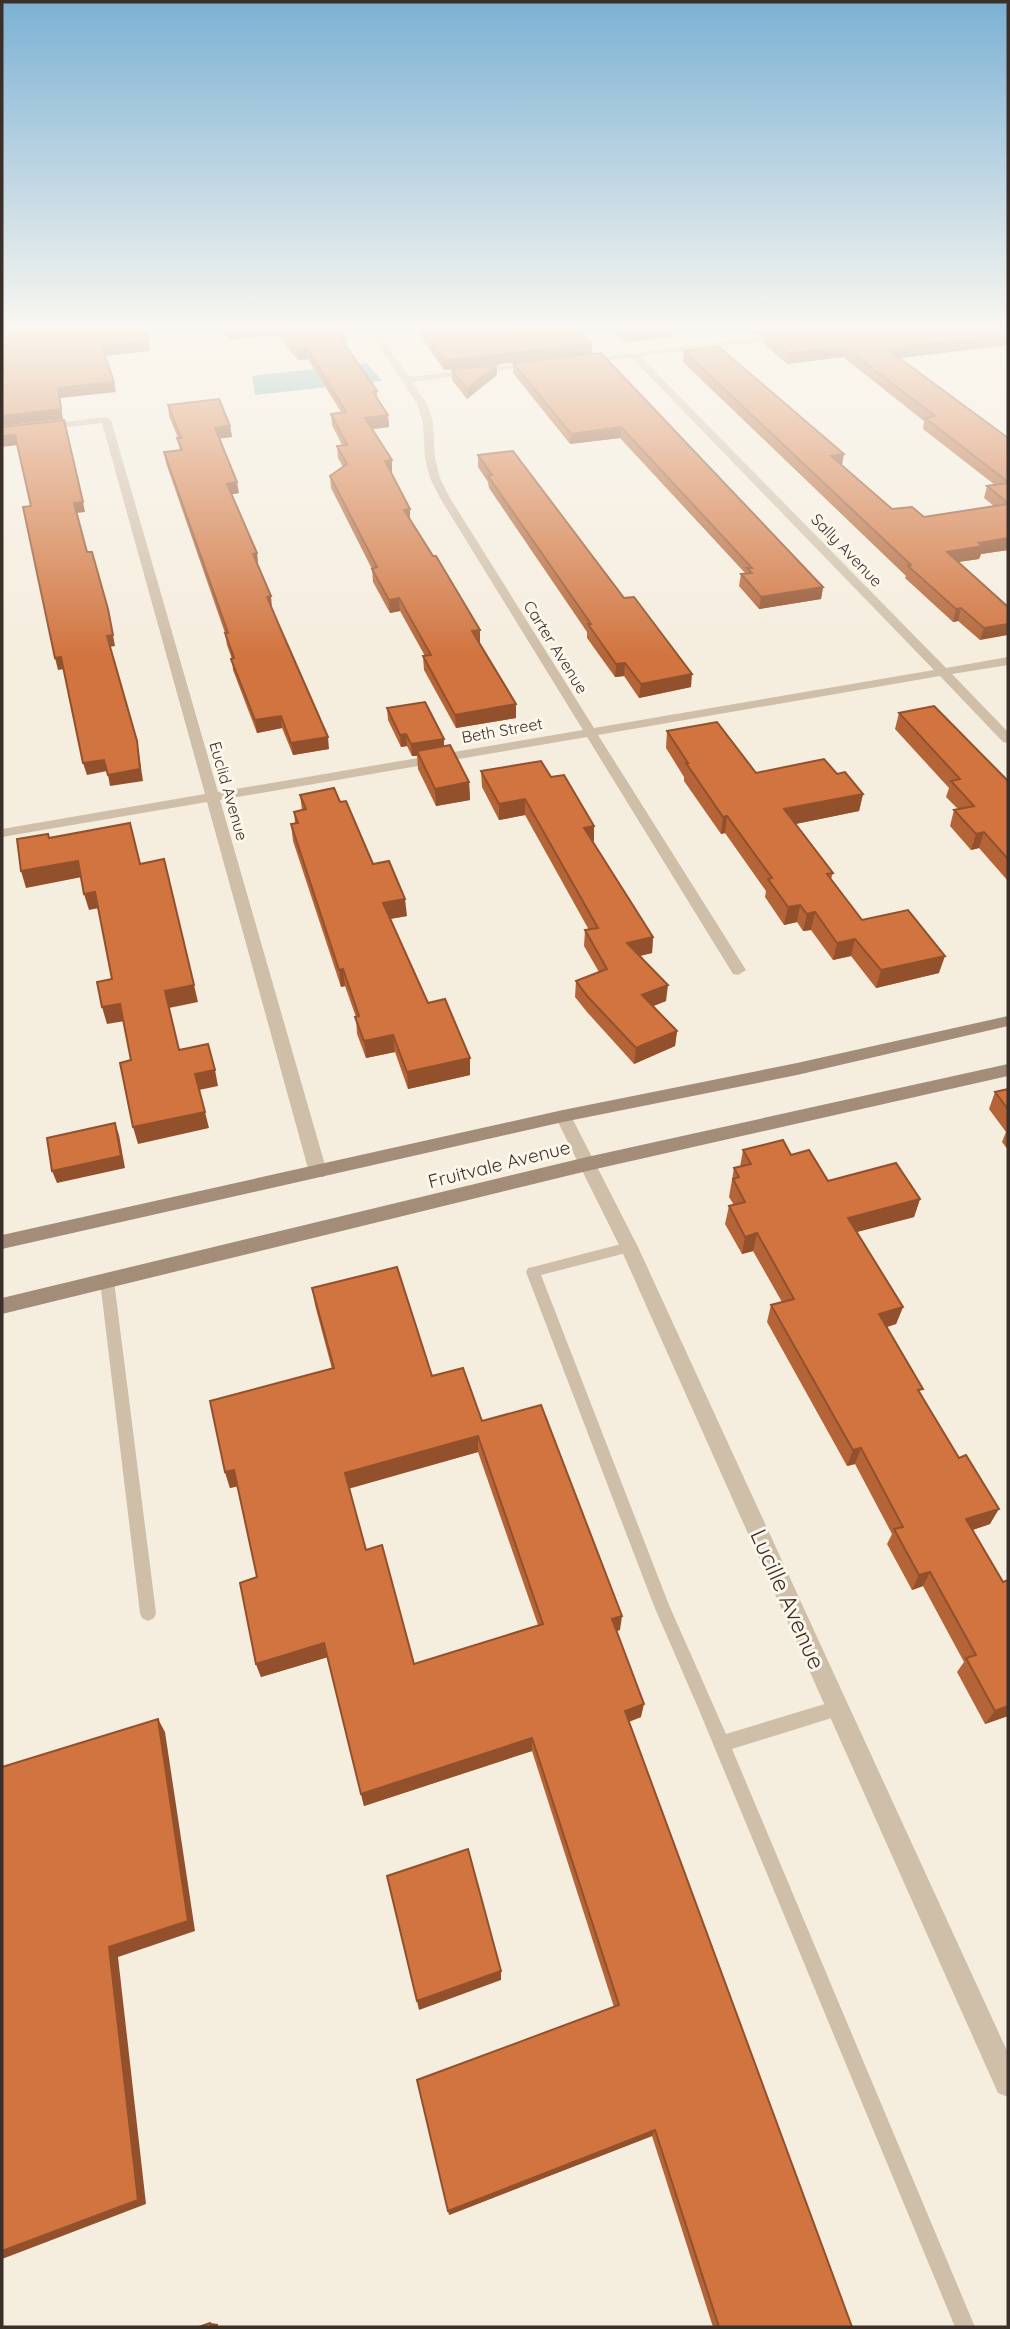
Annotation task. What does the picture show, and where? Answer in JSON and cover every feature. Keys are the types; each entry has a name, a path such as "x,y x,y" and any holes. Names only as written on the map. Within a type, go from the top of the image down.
{"main road":[{"name":"Fruitvale Avenue","path":"2,1242 563,1116 784,1072 1008,1021"},
{"name":"Fruitvale Avenue","path":"2,1306 587,1164 1008,1070"}],"street":[{"name":"Euclid Avenue","path":"112,440 318,1172"},
{"name":"Carter Avenue","path":"429,440 435,478 445,498 738,970"},
{"name":"Sally Avenue","path":"717,440 1008,739"},
{"name":"Beth Street","path":"2,833 1008,661"},
{"name":"Lucille Avenue","path":"563,1116 629,1247 1008,2083"}],"lane":[{"path":"629,1247 533,1272 662,1606 965,2327"},
{"path":"107,1281 148,1613"},
{"path":"722,1744 838,1709"}],"building":[{"path":"16,440 69,440 83,502 74,503 87,552 92,552 108,609 113,635 107,636 137,741 140,769 108,775 104,760 83,763 61,657 55,658 23,507 31,506"},
{"path":"178,440 220,440 237,482 227,484 257,553 253,554 271,596 267,597 328,737 291,743 281,716 255,720 231,659 234,658 225,633 228,633 164,452 182,450"},
{"path":"344,440 379,440 392,460 385,461 410,509 404,510 433,556 436,556 480,630 472,631 516,704 455,715 423,656 431,655 399,598 389,600 372,569 377,567 330,476 347,464 337,446 347,445"},
{"path":"633,440 683,440 823,587 761,597 741,574 752,573 747,568 752,568"},
{"path":"778,440 827,440 844,454 831,456 892,509 912,507 924,517 1008,504 1008,538 979,543 983,546 947,552 1008,607 1008,624 984,628 961,608 956,609 908,566 911,565"},
{"path":"953,440 1008,440 1008,482"},
{"path":"513,451 624,598 634,597 692,674 641,684 625,663 616,664 488,476 492,475 478,455"},
{"path":"1008,483 1008,503 987,486"},
{"path":"425,702 444,739 411,744 406,734 400,735 387,708"},
{"path":"934,706 1008,781 1008,859 984,832 976,834 954,810 974,806 951,781 960,779 899,713"},
{"path":"717,722 756,773 824,759 837,774 845,772 863,794 784,809 833,873 827,874 862,920 908,910 945,956 881,970 855,939 837,943 815,912 807,914 800,905 788,907 768,879 772,878 727,816 723,817 667,731"},
{"path":"450,745 469,782 435,789 417,751"},
{"path":"541,761 551,777 564,775 594,826 584,828 653,937 627,943 668,985 642,995 677,1031 636,1048 576,981 607,969 585,930 598,928 525,799 499,804 481,771"},
{"path":"334,788 340,802 346,801 373,864 389,861 405,899 383,903 428,1003 445,999 470,1058 407,1072 393,1035 364,1041 355,1017 359,1016 343,969 339,970 291,824 298,823 294,812 306,809 300,795"},
{"path":"130,823 140,864 164,859 194,985 165,991 179,1050 208,1044 215,1070 195,1074 205,1112 133,1127 120,1063 131,1060 120,1004 102,1007 97,982 112,979 95,892 84,894 78,861 21,871 17,839 48,834 49,838"},
{"path":"1008,1089 1008,1109 995,1092"},
{"path":"115,1123 121,1156 52,1171 47,1138"},
{"path":"783,1140 791,1155 809,1150 828,1181 896,1163 920,1199 848,1218 903,1307 879,1314 923,1389 918,1390 959,1458 966,1455 999,1509 966,1519 1003,1582 1008,1580 1008,1706 995,1711 966,1658 976,1655 930,1572 919,1575 894,1529 903,1527 861,1448 853,1450 771,1305 794,1299 757,1233 745,1237 729,1206 745,1202 733,1179 739,1177 734,1168 751,1164 743,1150"},
{"path":"397,1267 432,1376 463,1368 482,1421 541,1405 622,1616 612,1619 644,1704 625,1711 852,2327 719,2327 655,2130 448,2211 417,2080 619,2005 532,1738 361,1794 324,1643 256,1664 240,1583 257,1577 234,1470 225,1472 210,1401 334,1368 312,1288","holes":["478,1436 543,1624 414,1664 382,1545 366,1550 345,1473"]},
{"path":"158,1719 188,1921 109,1947 138,2200 2,2251 2,1767"},
{"path":"468,1849 501,1971 417,2001 387,1876"}]}
